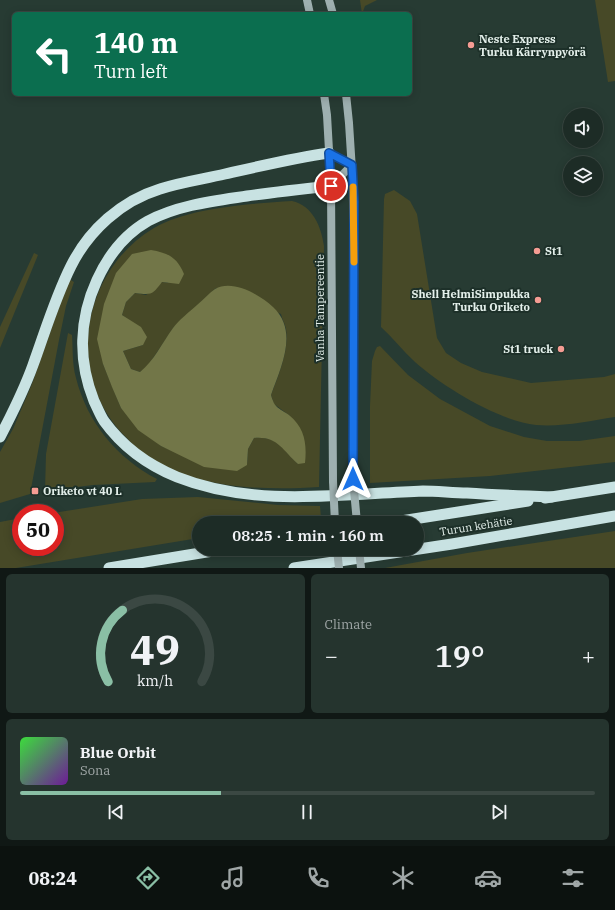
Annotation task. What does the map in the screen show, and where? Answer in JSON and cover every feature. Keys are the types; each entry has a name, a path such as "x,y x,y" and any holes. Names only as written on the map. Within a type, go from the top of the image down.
{"highway":[{"path":"0,437 22,393 50,316 71,266 89,238 110,216 136,199 160,189 294,158 329,153"},
{"path":"331,186 219,200 166,213 148,221 136,229 119,245 104,265 87,305 82,349 85,372 90,390 104,420 123,443 149,463 179,478 214,489 265,496 310,497 425,491 552,497"},
{"name":"Turun kehätie","path":"424,517 615,487"},
{"name":"Turun kehätie","path":"294,568 452,544 615,516"},
{"path":"109,568 192,554"}],"main road":[{"path":"307,0 310,12"},
{"path":"330,0 333,12"},
{"name":"Vanha Tampereentie","path":"324,96 327,115 331,186 333,481 335,516"},
{"path":"346,96 354,202 353,479 357,516"},
{"path":"329,153 352,165"},
{"path":"331,186 352,165"},
{"path":"338,556 339,568"},
{"path":"359,556 360,568"}],"green space":[{"path":"360,0 377,0 365,6 362,12"},
{"path":"595,0 615,0 615,81 608,82"},
{"path":"394,190 410,201 417,214 437,338 446,353 461,363 482,372 531,383 604,377 615,374 615,417 556,425 536,425 521,422 489,410 456,392 427,372 406,353 381,327 384,199 385,194"},
{"path":"292,201 305,207 311,212 321,231 324,246 319,487 248,487 213,482 179,473 140,451 107,414 94,386 88,357 89,327 96,298 110,271 129,247 154,228 185,215 202,211 239,205","holes":["132,254 169,283 162,282 146,295 135,293 126,302 122,315 129,320 143,345 123,351 131,369 140,372 147,367 174,327 216,288 281,314 286,329 286,346 283,362 271,395 274,404 290,416 298,464 275,441 262,438 254,438 248,449 247,465 182,455 161,446 121,408 103,364"]},
{"path":"151,250 167,254 175,260 184,274 179,284 162,282 154,292 148,294 135,293 126,302 122,315 141,327 147,337 143,345 123,351 131,369 140,372 145,368 175,325 210,292 222,286 230,286 238,287 254,293 273,307 281,317 285,327 286,350 271,395 272,400 276,405 299,425 302,431 306,449 305,463 298,464 279,445 269,439 254,438 248,449 247,465 237,471 204,467 161,446 138,430 121,408 103,364 97,339 104,304 116,273 132,254"},
{"path":"34,253 38,255 0,348 0,327"},
{"path":"69,279 74,282 66,306 30,494 0,503 0,452 13,429 32,384"},
{"path":"68,333 72,335 73,362 76,378 81,394 96,424 129,461 157,479 155,482 93,485 45,491 46,454"},
{"path":"380,346 408,375 440,399 490,426 524,437 547,441 579,441 615,436 615,462 490,476 370,483 370,406 372,361 377,347"},
{"path":"198,497 278,505 320,506 321,516 192,516 192,539 16,568 0,568 0,522 12,520 12,556 64,556 64,511 142,499"},
{"path":"615,531 615,568 385,568 467,553"}],"slow traffic":[{"path":"353,187 354,262"}],"place":[{"name":"Neste Express Turku Kärrynpyörä","path":"471,45"},
{"name":"St1","path":"537,251"},
{"name":"Shell HelmiSimpukka Turku Oriketo","path":"538,300"},
{"name":"St1 truck","path":"561,349"},
{"name":"Oriketo vt 40 L","path":"35,491"}],"route":[{"path":"331,186 329,153 352,165 354,202 353,479"}]}
